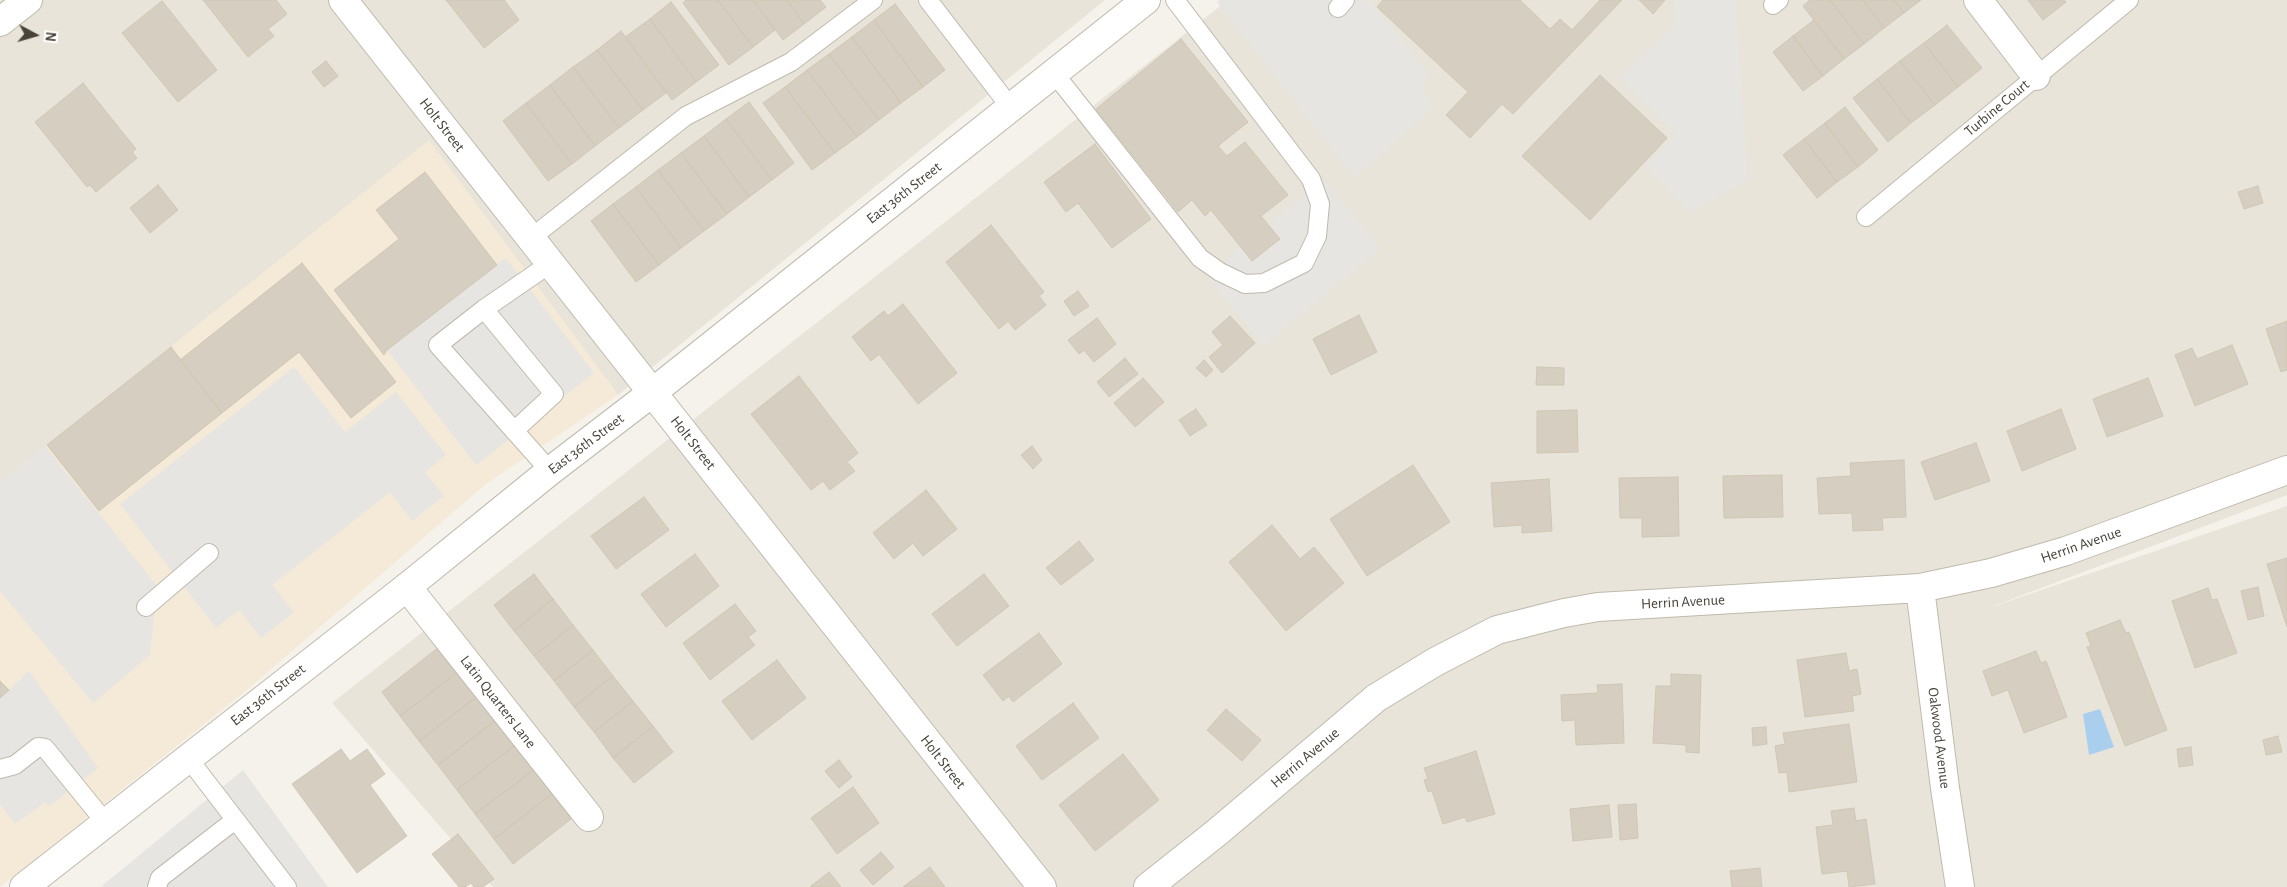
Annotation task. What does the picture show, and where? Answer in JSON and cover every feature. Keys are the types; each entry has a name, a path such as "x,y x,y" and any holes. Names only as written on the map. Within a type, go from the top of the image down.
{"street":[{"path":"0,22 28,0"},
{"name":"Holt Street","path":"343,0 654,392 1042,887"},
{"name":"East 36th Street","path":"24,887 407,587 550,471 654,392 1146,0"},
{"path":"1978,0 2036,76"},
{"name":"Herrin Avenue","path":"1148,887 1215,834 1376,698 1435,662 1497,630 1564,613 1598,607 1920,588 1991,574 2066,552 2287,470"},
{"name":"Latin Quarters Lane","path":"407,587 589,817"},
{"name":"Oakwood Avenue","path":"1920,588 1945,788 1960,887"}],"lane":[{"path":"531,238 686,116 791,62 873,0"},
{"path":"928,0 1011,108"},
{"path":"1054,73 1200,258 1220,272 1245,284 1264,283 1304,263 1318,236 1320,204 1311,179 1175,0"},
{"name":"Turbine Court","path":"1866,217 2129,0"},
{"path":"550,471 438,345 484,309 551,263"},
{"path":"484,309 554,394 514,431"},
{"path":"146,607 209,553"},
{"path":"0,769 16,765 38,747 45,748 105,822"},
{"path":"188,758 288,887"},
{"path":"157,887 160,878 236,820"}],"shaded area":[{"path":"0,0 1105,0 618,395 429,141 0,483"},
{"path":"1220,0 1370,0 1428,73 1423,88 1432,108 1355,178 1217,2"},
{"path":"1228,0 2287,0 2287,495 1983,610 2287,506 2287,887 493,887 332,703"},
{"path":"1674,0 1735,0 1748,180 1690,212 1646,166 1676,133 1619,78 1672,27 1676,8"},
{"path":"429,140 618,395 486,484 247,690 0,887 0,483"},
{"path":"1323,179 1381,248 1264,345 1207,276"},
{"path":"506,258 594,373 476,465 387,350"},
{"path":"294,367 345,432 396,392 446,455 425,472 444,496 412,521 390,492 272,585 294,612 261,638 239,610 216,628 120,504"},
{"path":"45,446 157,586 150,655 93,703 0,591 0,483"},
{"path":"29,671 98,768 50,806 44,803 15,824 0,804 0,698"},
{"path":"243,770 328,887 102,887 103,885"}],"water":[{"path":"2100,709 2114,747 2089,755 2083,714"}],"building":[{"path":"203,0 276,0 287,14 268,29 274,36 248,57"},
{"path":"446,0 504,0 519,20 484,48"},
{"path":"686,0 718,0 753,47 729,65 683,3"},
{"path":"718,0 753,0 775,30 753,47"},
{"path":"753,0 787,0 804,24 783,40"},
{"path":"787,0 820,0 826,7 804,24"},
{"path":"1383,0 1520,0 1550,29 1560,19 1572,30 1600,0 1622,0 1513,114 1502,104 1470,138 1446,115 1468,92 1377,7"},
{"path":"1639,0 1665,0 1653,14"},
{"path":"1810,0 1830,0 1864,44 1844,59 1803,6"},
{"path":"1830,0 1863,0 1884,28 1864,44"},
{"path":"1863,0 1894,0 1904,13 1884,28"},
{"path":"1894,0 1921,0 1904,13"},
{"path":"2028,0 2064,0 2066,2 2043,20"},
{"path":"162,1 217,70 178,102 122,33"},
{"path":"671,2 719,65 696,82 650,19"},
{"path":"895,4 945,70 923,87 874,20"},
{"path":"650,19 696,82 672,100 625,37"},
{"path":"874,20 923,87 901,103 852,37"},
{"path":"1814,20 1844,59 1823,76 1793,36"},
{"path":"1947,25 1982,68 1958,87 1924,43"},
{"path":"621,31 666,93 643,110 597,50"},
{"path":"1793,36 1823,76 1803,91 1773,52"},
{"path":"852,37 901,103 879,120 829,54"},
{"path":"1181,39 1248,122 1218,146 1227,156 1245,142 1288,195 1261,216 1280,239 1252,261 1211,210 1205,216 1192,200 1178,212 1096,109"},
{"path":"1924,43 1958,87 1935,105 1900,61"},
{"path":"597,50 643,110 619,128 573,67"},
{"path":"829,54 879,120 857,137 807,70"},
{"path":"326,61 338,76 324,87 312,72"},
{"path":"1900,61 1935,105 1911,123 1877,79"},
{"path":"573,67 619,128 595,146 550,85"},
{"path":"807,70 857,137 835,153 785,87"},
{"path":"1600,75 1667,138 1590,220 1522,156"},
{"path":"1877,79 1911,123 1888,142 1853,98"},
{"path":"83,83 136,149 132,152 137,158 96,192 90,185 87,187 35,122"},
{"path":"550,85 595,146 572,164 526,103"},
{"path":"785,87 835,153 812,170 763,103"},
{"path":"749,102 794,163 772,180 726,119"},
{"path":"526,103 572,164 548,181 503,121"},
{"path":"1845,107 1878,150 1858,167 1825,123"},
{"path":"726,119 772,180 749,197 704,136"},
{"path":"1825,123 1858,167 1837,182 1804,139"},
{"path":"704,136 749,197 727,214 681,153"},
{"path":"1804,139 1837,182 1817,198 1783,155"},
{"path":"1095,144 1151,219 1112,248 1078,203 1066,212 1044,182"},
{"path":"681,153 727,214 704,231 658,170"},
{"path":"658,170 704,231 681,248 636,187"},
{"path":"425,172 497,265 387,350 384,355 334,290 399,239 376,210"},
{"path":"158,185 178,210 150,233 130,208"},
{"path":"2258,186 2263,203 2244,209 2238,192"},
{"path":"636,187 681,248 659,265 613,204"},
{"path":"613,204 659,265 636,282 591,221"},
{"path":"991,225 1044,292 1039,296 1046,305 1015,330 1008,321 999,329 946,262"},
{"path":"302,263 396,382 351,418 299,352 222,413 180,360"},
{"path":"1078,291 1089,306 1074,316 1064,301"},
{"path":"903,304 957,373 918,404 879,354 871,361 852,337 884,311 888,316"},
{"path":"1359,315 1377,352 1331,375 1313,339"},
{"path":"1230,316 1255,343 1222,373 1209,357 1223,345 1212,332"},
{"path":"1097,318 1116,344 1094,362 1084,350 1079,354 1068,340"},
{"path":"2287,321 2287,370 2281,372 2266,329"},
{"path":"2232,345 2248,384 2195,406 2175,355 2192,348 2197,359"},
{"path":"171,347 222,413 99,511 47,445"},
{"path":"1125,358 1138,374 1109,397 1097,382"},
{"path":"1204,360 1213,370 1206,377 1196,368"},
{"path":"1537,367 1564,368 1564,385 1536,385"},
{"path":"799,376 858,453 847,462 855,471 830,490 823,481 811,490 751,414"},
{"path":"1143,378 1164,402 1135,427 1114,403"},
{"path":"2148,378 2163,416 2107,437 2093,399"},
{"path":"1196,409 1207,425 1190,436 1179,420"},
{"path":"2061,409 2076,449 2022,471 2007,431"},
{"path":"1577,410 1578,452 1537,453 1537,411"},
{"path":"1976,443 1990,481 1935,500 1921,462"},
{"path":"1032,446 1042,460 1033,469 1021,455"},
{"path":"1904,460 1906,517 1882,518 1883,530 1853,531 1852,513 1819,514 1817,478 1851,476 1850,463"},
{"path":"1413,465 1450,522 1367,576 1330,519"},
{"path":"1782,475 1783,517 1724,518 1723,476"},
{"path":"1678,477 1679,536 1642,537 1642,518 1620,518 1619,478"},
{"path":"1549,479 1552,531 1522,533 1522,525 1494,527 1491,483"},
{"path":"926,490 957,529 923,556 913,543 894,559 873,533"},
{"path":"644,497 669,530 616,569 591,536"},
{"path":"1272,525 1300,559 1314,547 1344,583 1286,631 1229,562"},
{"path":"1079,541 1094,560 1061,585 1046,568"},
{"path":"695,554 719,586 666,627 641,594"},
{"path":"2287,558 2287,627 2267,564"},
{"path":"534,574 553,599 514,631 494,605"},
{"path":"984,574 1009,606 957,646 932,614"},
{"path":"2258,587 2264,616 2248,620 2241,591"},
{"path":"2208,588 2212,600 2217,599 2237,653 2195,668 2172,601"},
{"path":"553,599 573,625 534,656 514,631"},
{"path":"735,604 756,631 748,637 755,645 710,680 683,643"},
{"path":"2120,620 2126,633 2129,632 2167,730 2125,746 2087,647 2091,646 2086,633"},
{"path":"573,625 593,650 554,681 534,656"},
{"path":"1039,633 1062,664 1013,702 1009,696 1003,701 983,675"},
{"path":"440,646 459,671 400,716 382,692"},
{"path":"593,650 613,676 574,707 554,681"},
{"path":"2036,651 2041,663 2046,661 2067,717 2024,733 2008,690 1992,696 1983,671"},
{"path":"1846,653 1849,671 1857,669 1861,694 1852,696 1854,711 1805,717 1797,660"},
{"path":"777,660 806,698 752,740 722,701"},
{"path":"459,671 478,696 419,741 400,716"},
{"path":"1671,674 1701,675 1699,753 1686,752 1686,745 1653,743 1656,686 1671,686"},
{"path":"613,676 633,701 594,732 574,707"},
{"path":"0,681 9,690 0,698"},
{"path":"1622,684 1624,743 1576,745 1575,720 1562,721 1561,695 1598,693 1597,685"},
{"path":"478,696 496,720 438,765 419,741"},
{"path":"633,701 653,726 613,758 594,732"},
{"path":"1073,703 1099,738 1042,780 1016,746"},
{"path":"1226,709 1261,740 1242,761 1207,730"},
{"path":"496,720 515,745 457,790 438,765"},
{"path":"1849,724 1857,782 1789,792 1787,772 1779,773 1775,746 1785,744 1783,733"},
{"path":"653,726 673,752 634,783 613,758"},
{"path":"1766,727 1767,744 1753,746 1752,728"},
{"path":"2278,736 2282,752 2266,755 2263,740"},
{"path":"515,745 534,770 475,814 457,790"},
{"path":"2191,747 2193,765 2179,767 2177,749"},
{"path":"341,749 350,761 367,749 385,774 370,785 407,836 357,873 292,784"},
{"path":"1476,751 1495,814 1467,822 1465,817 1443,824 1432,791 1428,792 1424,780 1428,779 1424,768"},
{"path":"1123,754 1159,800 1095,851 1059,805"},
{"path":"839,760 852,777 839,788 825,771"},
{"path":"534,770 552,794 494,839 475,814"},
{"path":"853,787 879,823 837,854 811,818"},
{"path":"552,794 571,819 513,864 494,839"},
{"path":"1636,804 1638,838 1620,840 1618,805"},
{"path":"1609,805 1612,837 1573,841 1570,809"},
{"path":"1854,808 1856,821 1866,819 1875,884 1849,887 1847,871 1822,874 1816,827 1833,825 1831,811"},
{"path":"458,834 494,879 483,887 474,887 471,883 465,887 459,887 432,854"},
{"path":"881,852 894,867 873,885 860,870"},
{"path":"930,867 945,887 903,887"},
{"path":"1760,868 1762,887 1732,887 1730,871"},
{"path":"829,872 841,887 810,887"}]}
